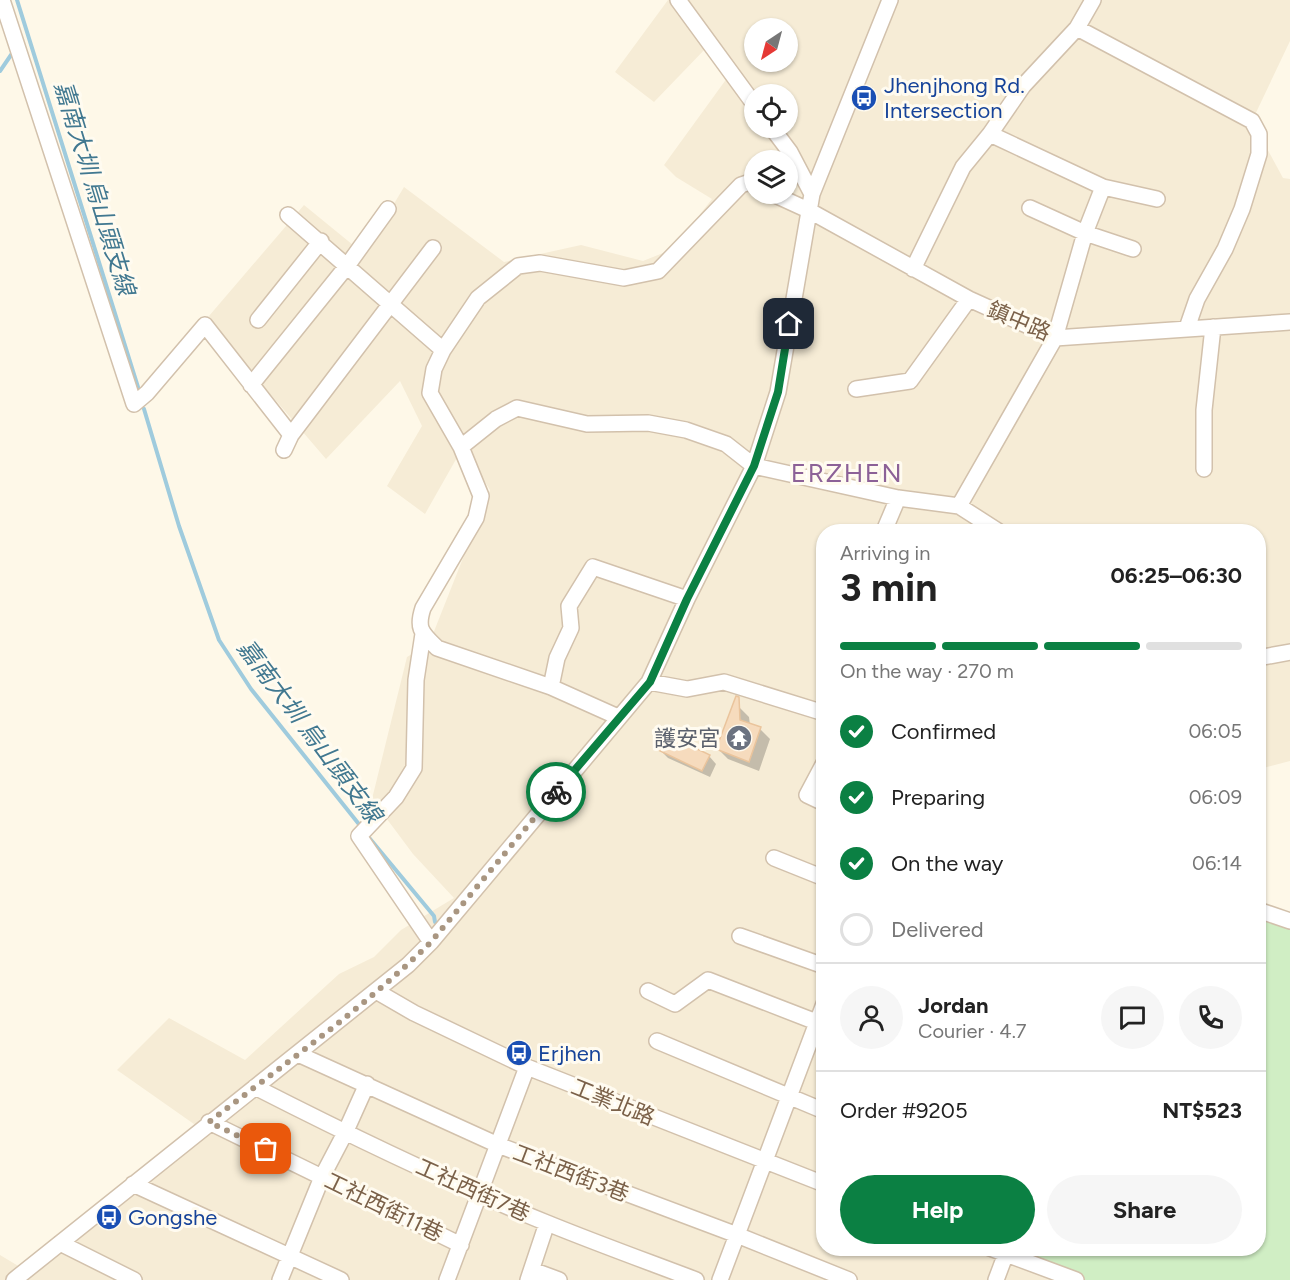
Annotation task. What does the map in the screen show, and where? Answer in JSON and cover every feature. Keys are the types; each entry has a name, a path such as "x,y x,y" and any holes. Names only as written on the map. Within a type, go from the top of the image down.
{"street":[{"path":"2,0 134,404 147,393 204,325 291,435"},
{"path":"678,0 744,90"},
{"path":"16,1280 209,1122 408,965 431,942 618,717 650,682 687,599 754,466 778,392 812,194 890,0"},
{"path":"913,269 963,167 990,134 1023,86 1077,28 1093,0"},
{"path":"1077,28 1252,121 1259,135 1259,154 1242,209 1225,249 1197,299 1187,328"},
{"path":"990,134 1103,187 1157,199"},
{"path":"780,138 790,152 812,194"},
{"path":"618,717 550,687 437,648 423,634 418,622 423,608 476,518 481,496 461,447 430,393 434,369 443,350 478,298 518,266 540,263 624,278 658,271 744,184"},
{"path":"959,506 1055,338 1085,233 1103,187"},
{"name":"鎮中路","path":"795,204 969,299 1055,338 1290,322"},
{"path":"1030,208 1085,233 1133,249"},
{"path":"251,385 347,266 388,209"},
{"path":"288,214 443,350"},
{"path":"258,320 321,241"},
{"path":"284,450 291,435 433,248"},
{"path":"856,389 910,381 969,299"},
{"path":"1204,469 1204,410 1213,327"},
{"path":"461,447 496,419 516,408 587,424 648,423 686,430 726,444 754,466 898,498 959,506 987,524"},
{"path":"887,524 898,498"},
{"path":"550,687 557,658 571,628 569,606 593,567 687,599"},
{"path":"423,634 416,680 414,768 396,796 359,836 431,942"},
{"path":"1266,656 1290,652"},
{"path":"650,682 687,688 724,682 816,711"},
{"path":"816,778 807,795 816,799"},
{"path":"774,858 816,875"},
{"path":"1266,913 1290,921"},
{"path":"740,936 816,963"},
{"path":"648,991 675,1004 708,980 816,1022"},
{"name":"工業北路","path":"376,991 414,1013 527,1067 816,1181"},
{"path":"720,1280 789,1097 816,1033"},
{"path":"657,1041 816,1108"},
{"name":"工社西街3巷","path":"298,1054 498,1145 849,1280"},
{"path":"447,1280 527,1067"},
{"path":"280,1280 322,1177 367,1084"},
{"name":"工社西街7巷","path":"255,1087 345,1133 480,1194 547,1223 696,1280"},
{"name":"工社西街11巷","path":"209,1122 460,1245"},
{"path":"133,1184 342,1280"},
{"path":"547,1223 530,1275 559,1280"},
{"path":"60,1243 135,1280"},
{"path":"996,1280 1005,1256"},
{"path":"1019,1256 1076,1280"}],"shaded area":[{"path":"668,0 1290,0 1290,41 1252,121 1283,178 1290,179 1290,761 1266,767 1266,524 816,524 816,1256 1025,1256 1074,1280 0,1280 0,1255 25,1270 201,1129 117,1070 169,1018 245,1060 339,974 374,957 401,930 454,898 413,854 372,799 407,657 429,644 490,490 463,447 425,514 387,486 422,426 400,381 326,459 218,333 209,316 304,205 364,254 404,187 504,262 581,245 643,261 673,249 712,199 676,177 664,165 730,74 708,46 654,102 615,72"}],"green space":[{"path":"1266,916 1290,925 1290,1280 1074,1280 1024,1256 1266,1256"}],"building":[{"name":"護安宮","path":"736,696 739,697 740,720 761,727 749,762 716,749"},
{"path":"666,734 710,755 702,771 658,750"}],"waterway":[{"name":"嘉南大圳 烏山頭支線","path":"17,0 138,387"},
{"path":"0,71 13,52"},
{"name":"嘉南大圳 烏山頭支線","path":"144,409 179,526 219,640 251,689 362,828"},
{"name":"嘉南大圳 烏山頭支線","path":"366,834 434,916 435,922"}],"way so far":[{"path":"266,1149 209,1122 408,965 431,942 556,792"}],"place":[{"name":"Jhenjhong Rd. Intersection","path":"864,98"},
{"name":"護安宮","path":"739,738"},
{"name":"Erjhen","path":"519,1053"},
{"name":"Gongshe","path":"109,1217"}],"district":[{"name":"ERZHEN","path":"847,473"}],"route":[{"path":"556,792 650,682 687,599 754,466 778,392 789,324"}]}
